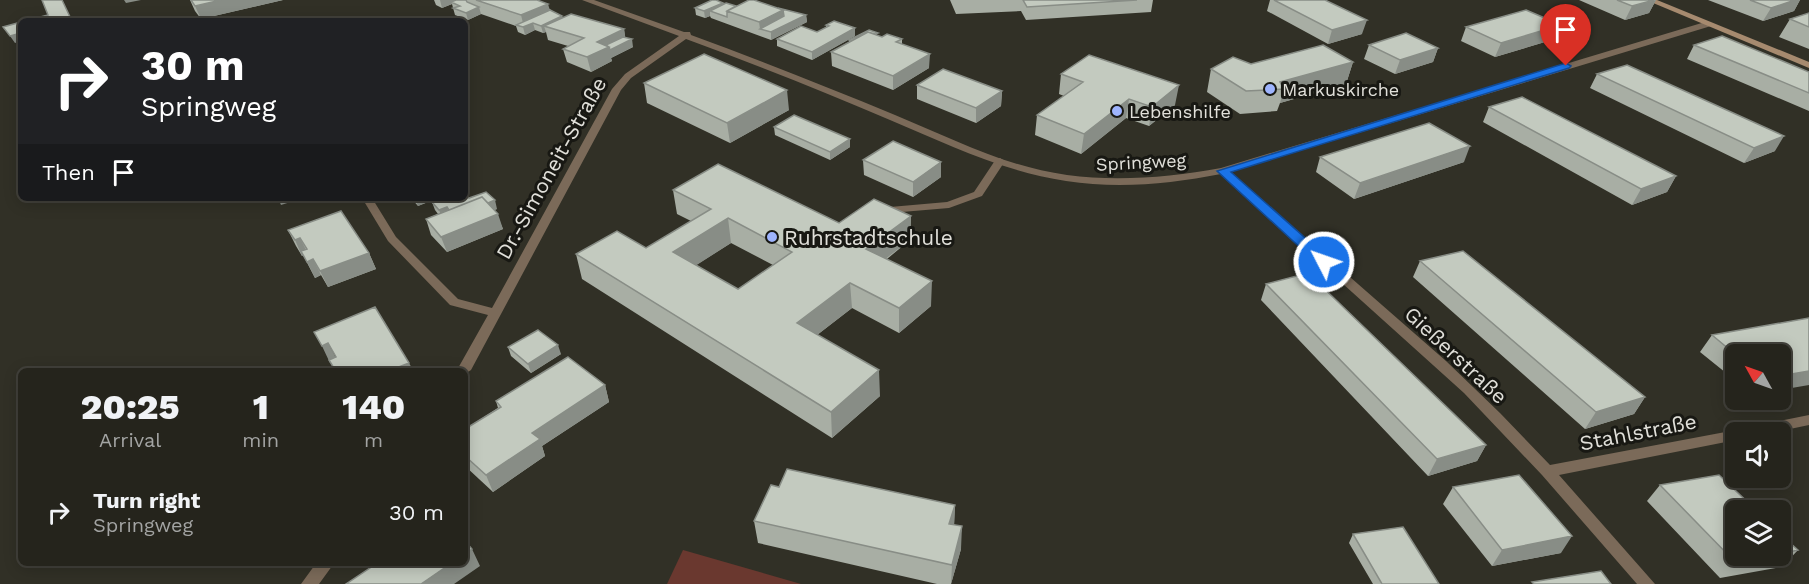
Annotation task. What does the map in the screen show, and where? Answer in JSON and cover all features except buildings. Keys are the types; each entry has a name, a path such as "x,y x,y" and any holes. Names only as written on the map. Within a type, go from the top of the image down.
{"street":[{"name":"Springweg","path":"586,0 687,34 1000,161 1053,176 1097,182 1172,180 1222,171 1708,24"},
{"path":"1650,0 1809,65"},
{"name":"Dr.-Simoneit-Straße","path":"465,368 617,89 628,76 687,34"},
{"path":"890,210 949,205 978,194 1000,161"},
{"name":"Gießerstraße","path":"1222,171 1442,365 1548,471 1647,584"},
{"path":"369,201 392,239 454,302 495,313"},
{"path":"1791,424 1809,420"},
{"name":"Stahlstraße","path":"1548,471 1725,437"},
{"path":"309,584 324,566"}],"shaded area":[{"path":"683,550 801,584 667,584"}],"place":[{"name":"Markuskirche","path":"1270,89"},
{"name":"Lebenshilfe","path":"1117,111"},
{"name":"Ruhrstadtschule","path":"772,237"}],"route":[{"path":"1324,262 1222,171 1566,66"}]}
